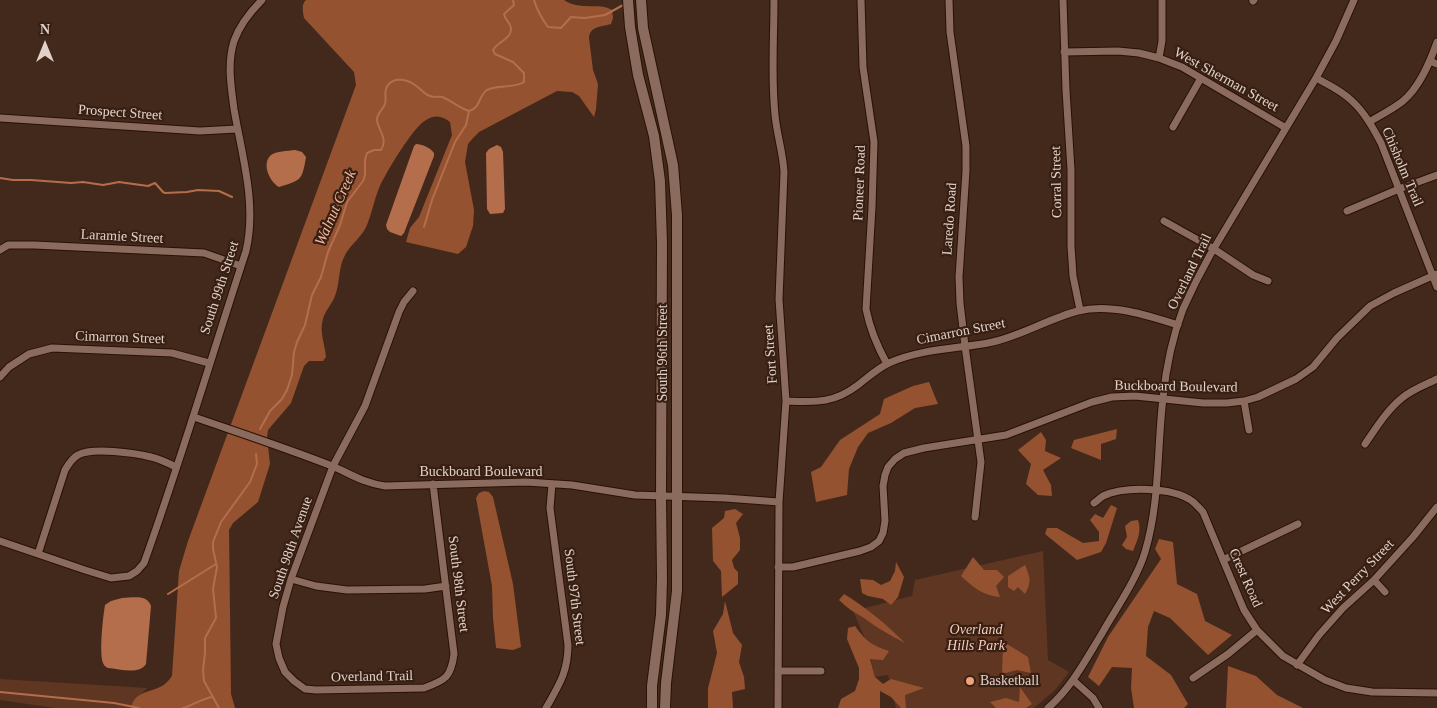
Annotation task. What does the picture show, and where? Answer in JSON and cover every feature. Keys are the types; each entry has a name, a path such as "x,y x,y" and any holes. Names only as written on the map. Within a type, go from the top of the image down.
{"main road":[{"name":"South 96th Street","path":"628,0 630,27 638,75 654,136 660,180 662,243 662,579 661,615 652,686 652,708"},
{"name":"South 96th Street","path":"641,0 643,28 673,165 677,215 677,591 666,682 665,708"}],"street":[{"name":"South 99th Street","path":"38,554 111,578 129,576 144,563 194,417 250,234 250,198 230,80 230,60 234,40 244,21 262,0"},
{"name":"Fort Street","path":"774,0 774,101 784,172 779,299 786,401 779,502 778,708"},
{"name":"Pioneer Road","path":"862,0 863,67 874,142 873,197 866,309 875,341 887,364"},
{"name":"Laredo Road","path":"949,0 950,32 966,146 959,277 960,304 981,462 975,517"},
{"name":"Corral Street","path":"1063,0 1071,170 1071,246 1073,276 1080,310"},
{"path":"1159,58 1162,41 1162,0"},
{"name":"Overland Trail","path":"1048,708 1064,692 1088,658 1130,584 1145,553 1152,518 1163,399 1168,366 1178,325 1194,285 1316,78 1336,41 1354,0"},
{"path":"1369,122 1403,101 1412,92 1422,75 1433,62 1437,42"},
{"name":"West Sherman Street","path":"1064,52 1118,51 1139,53 1159,58 1182,67 1202,78 1286,128"},
{"path":"1173,127 1202,78"},
{"name":"Chisholm Trail","path":"1316,78 1337,89 1352,101 1369,122 1381,143 1435,275 1437,287"},
{"name":"Prospect Street","path":"0,118 200,131 238,129"},
{"path":"1347,211 1437,175"},
{"path":"1164,221 1214,249 1253,275 1268,280"},
{"name":"Laramie Street","path":"0,250 8,245 34,245 204,253 241,266"},
{"name":"Buckboard Boulevard","path":"778,567 793,567 860,551 871,547 878,541 883,533 885,521 883,486 885,475 888,467 904,453 1006,435 1092,402 1112,397 1135,396 1203,403 1244,401 1296,379 1313,367 1347,327 1370,306 1435,275"},
{"name":"South 98th Avenue","path":"305,689 285,672 279,658 276,644 283,607 291,579 333,466 365,406 399,312 413,291"},
{"name":"Cimarron Street","path":"786,401 818,402 837,398 850,391 887,364 914,354 989,343 1080,310 1099,308 1118,310 1178,325"},
{"name":"Cimarron Street","path":"0,377 29,354 52,348 172,353 209,363"},
{"path":"1364,444 1401,398 1437,379"},
{"path":"1244,401 1249,430"},
{"name":"Buckboard Boulevard","path":"194,417 333,466 373,485 526,482 596,488 635,496 725,498 779,502"},
{"path":"0,541 38,554 65,470 78,455 94,452 132,454 152,457 176,467"},
{"name":"South 98th Street","path":"433,484 454,654 452,670 440,682"},
{"name":"South 97th Street","path":"546,708 564,676 568,654 550,508 552,484"},
{"name":"Crest Road","path":"1094,503 1102,496 1134,490 1155,490 1175,494 1192,501 1203,512 1244,610 1258,630 1283,656 1325,680 1346,688 1372,692 1437,693"},
{"name":"West Perry Street","path":"1297,665 1343,608 1374,580 1437,507"},
{"path":"1223,560 1298,524"},
{"path":"291,579 316,586 347,590 425,589 446,586"},
{"path":"1374,580 1385,592"},
{"path":"1193,678 1258,630"},
{"path":"778,671 821,671"},
{"path":"1073,680 1093,698 1099,708"},
{"name":"Overland Trail","path":"305,689 424,688 440,682"}],"green space":[{"name":"Overland Hills Park","path":"1043,551 1048,660 1069,672 1056,689 1034,708 896,708 888,675 875,677 867,643 853,611 912,596 915,580"},
{"path":"0,679 147,688 132,703 133,708 55,708 0,700"}],"shaded area":[{"path":"306,0 564,0 576,5 607,8 612,10 613,18 611,24 594,29 591,31 589,38 593,70 598,84 596,109 594,117 579,96 572,92 557,91 479,132 473,138 468,144 465,162 474,210 473,226 466,247 458,254 406,242 410,228 419,217 452,135 450,122 445,118 433,117 420,124 400,151 382,181 365,229 347,251 343,260 335,296 325,313 322,324 326,357 323,361 309,361 304,366 291,403 268,430 270,464 258,502 233,523 229,530 231,694 235,708 131,708 138,696 162,686 172,676 179,571 188,541 356,85 354,72 304,18 303,6"},
{"path":"416,144 429,148 433,151 434,156 404,233 401,236 390,232 386,225"},
{"path":"497,145 501,147 503,152 505,209 503,213 490,214 487,209 486,153"},
{"path":"295,150 302,152 306,157 302,175 296,181 279,187 268,172 268,159 271,155 282,151"},
{"path":"929,382 938,404 915,408 891,423 868,433 858,447 849,469 847,495 816,502 811,472 821,467 840,440 880,414 884,399 913,386"},
{"path":"1117,429 1116,439 1101,444 1101,460 1071,448 1074,440"},
{"path":"1041,432 1046,440 1045,451 1061,458 1043,470 1051,485 1052,496 1038,495 1026,484 1031,464 1018,450"},
{"path":"489,492 493,497 513,584 521,647 513,650 496,648 492,586 476,498 479,493"},
{"path":"1111,505 1117,508 1106,543 1101,552 1077,560 1045,534 1047,528 1057,528 1083,543 1099,541 1099,532 1090,520 1095,514 1103,518"},
{"path":"735,509 743,514 736,523 740,538 740,550 732,560 734,568 738,572 738,584 722,597 721,571 713,561 712,528 724,518 725,511"},
{"path":"1138,520 1139,532 1133,551 1126,549 1122,545 1127,537 1125,526 1131,521"},
{"path":"1159,539 1173,542 1177,584 1197,594 1205,621 1232,635 1208,655 1170,618 1154,611 1148,627 1146,656 1171,675 1188,704 1184,708 1134,708 1131,688 1132,668 1112,667 1099,686 1088,677 1108,637 1161,559 1155,549"},
{"path":"973,557 984,570 997,570 1004,577 996,586 1000,597 983,593 961,576"},
{"path":"896,562 904,577 898,597 891,605 883,599 862,593 860,579 873,580 881,585 890,581 895,571"},
{"path":"1025,565 1030,580 1025,594 1018,587 1014,591 1008,587 1008,576"},
{"path":"844,594 891,629 905,643 845,606 839,600"},
{"path":"122,598 143,598 151,606 146,664 139,669 123,670 108,668 103,663 101,651 105,605"},
{"path":"725,601 733,633 742,645 739,662 744,677 745,689 732,692 733,708 708,708 708,688 717,653 713,631 723,614"},
{"path":"855,626 869,642 889,651 883,660 870,659 875,677 883,684 891,679 924,688 905,695 906,708 901,708 891,697 880,691 880,708 838,708 841,699 855,691 859,679 859,668 847,639 848,628"},
{"path":"1007,644 1028,657 1031,673 1017,670 1002,674 1003,647"},
{"path":"1228,666 1256,676 1277,695 1303,708 1226,708"},
{"path":"1020,687 1032,704 1026,708 996,708 990,702 1006,698 1019,702"}],"waterway":[{"name":"Walnut Creek","path":"260,429 270,411 282,399 287,390 292,375 294,352 305,325 312,295 321,277 328,252 340,225 347,202 363,181 367,153 381,150 383,146 384,142 377,119 385,104 387,87 391,82 405,80 428,95 442,97 469,111 478,105 482,95 487,90 524,82 524,73 513,62 495,54 493,50 511,32 510,25 504,14 514,5 513,0"},
{"name":"Walnut Creek","path":"534,0 548,27 561,28 571,17 585,18 605,15 625,4"},
{"path":"424,227 432,200 455,142 466,125 469,111"},
{"path":"0,178 71,183 83,182 103,185 119,182 148,186 155,183 165,193 198,190 219,191 232,197"},
{"name":"Walnut Creek","path":"219,708 204,681 203,670 205,638 216,618 213,589 217,567 213,542 221,522 250,482 257,464 256,454"},
{"path":"168,594 216,564"},
{"path":"0,692 114,703 139,708"},
{"path":"183,708 212,697"}],"place":[{"name":"Basketball","path":"970,681"}]}
